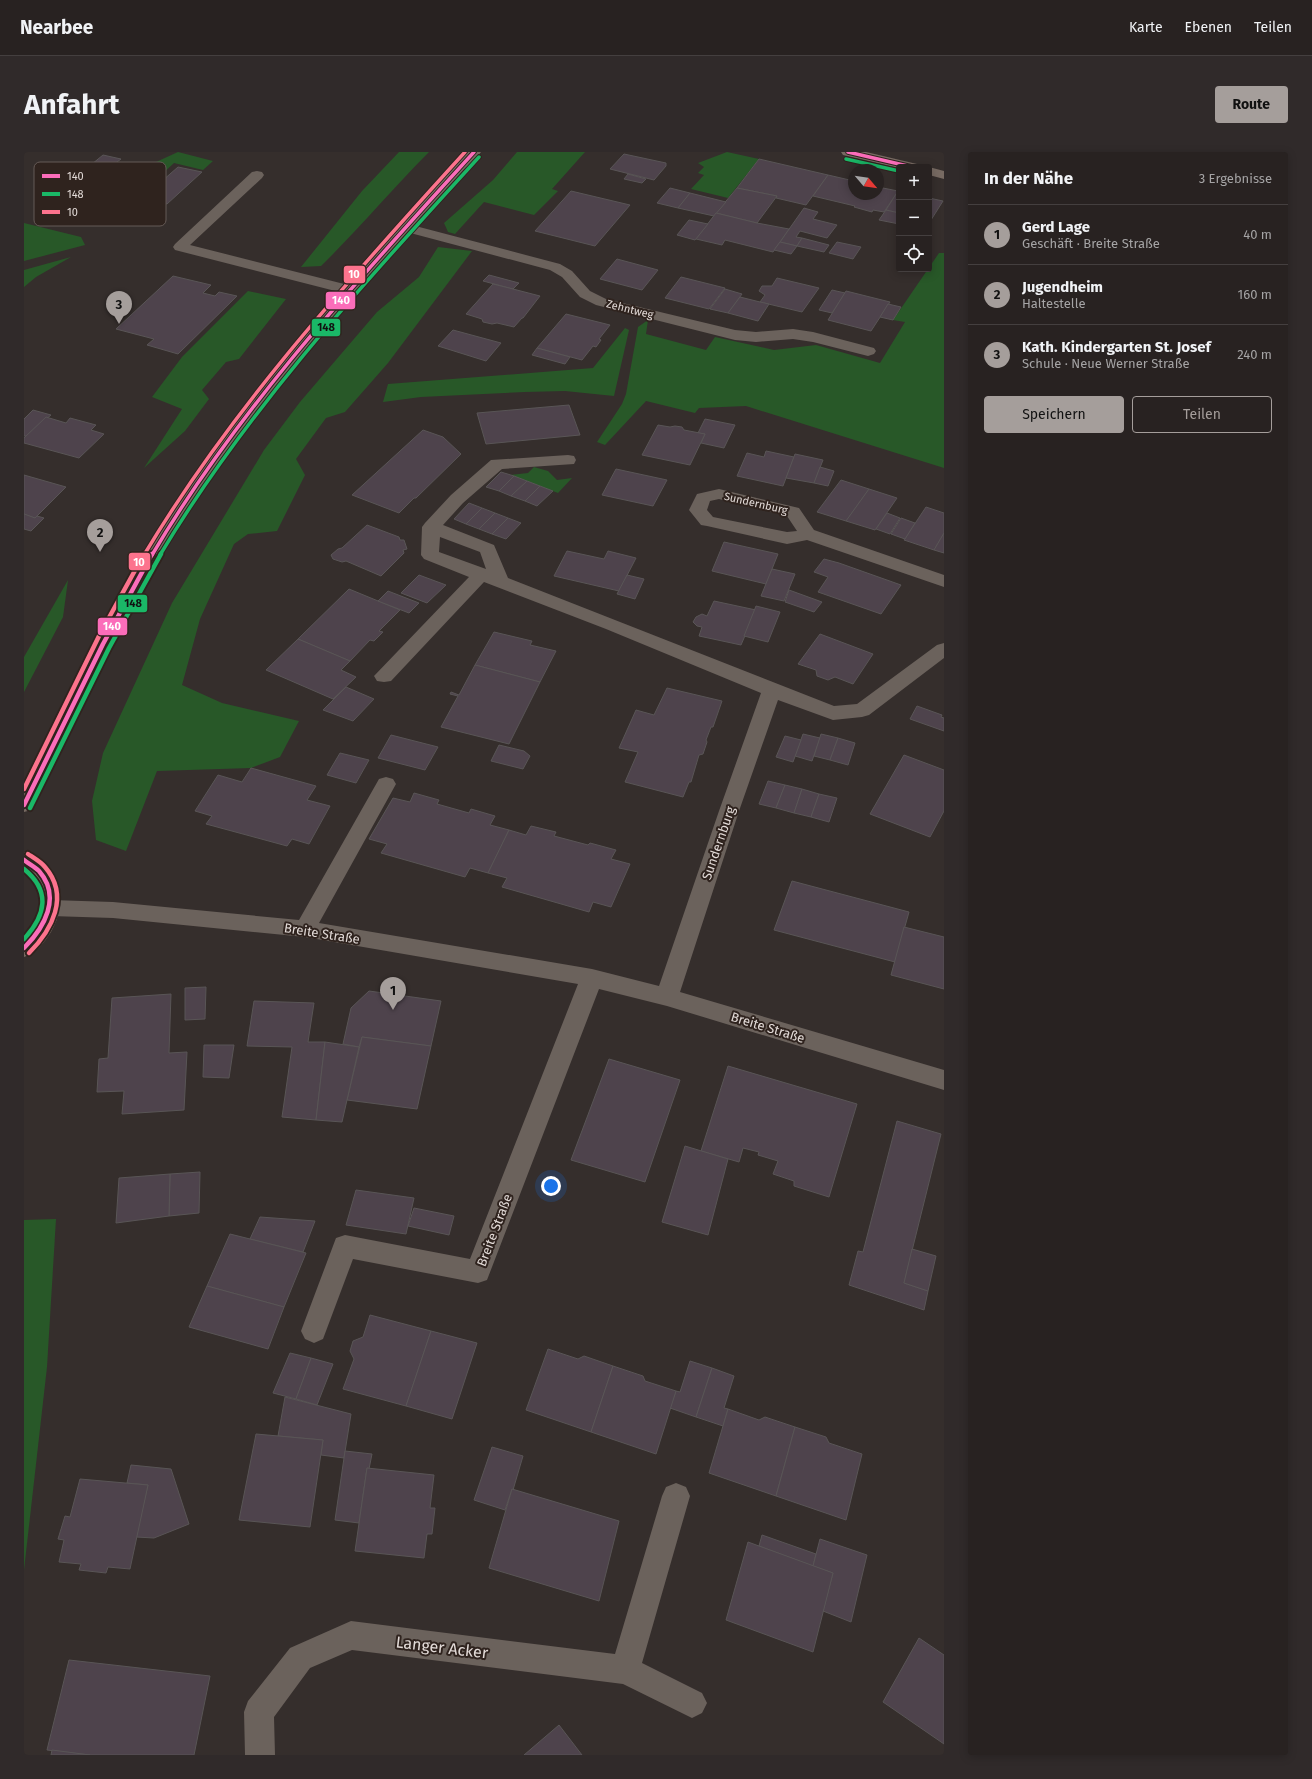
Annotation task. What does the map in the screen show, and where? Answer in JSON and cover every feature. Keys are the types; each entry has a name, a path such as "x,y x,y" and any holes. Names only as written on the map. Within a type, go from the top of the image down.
{"main road":[{"path":"24,805 94,660 148,561 188,497 233,432 275,377 404,227 474,152"},
{"path":"848,152 899,164"},
{"path":"932,172 944,175"},
{"path":"24,860 41,872 50,889 51,908 45,924 34,940 24,948"}],"street":[{"path":"257,175 180,247 350,290"},
{"name":"Zehntweg","path":"404,227 555,267 567,274 585,294 601,302 735,335 756,337 793,334 813,337 868,351"},
{"path":"568,460 497,464 457,499 431,527 430,554 833,713 862,710 944,649"},
{"name":"Sundernburg","path":"808,534 793,512 719,494 703,498 698,510 707,521 787,538 808,534 944,580"},
{"path":"431,527 488,549 500,582"},
{"path":"384,676 482,574"},
{"name":"Sundernburg","path":"667,997 729,811 772,690"},
{"path":"305,929 386,784"},
{"name":"Breite Straße","path":"51,908 113,910 305,929 592,978 667,997 944,1080"},
{"name":"Breite Straße","path":"314,1331 345,1246 478,1272 592,978"},
{"path":"625,1670 676,1496"},
{"name":"Langer Acker","path":"260,1755 259,1712 300,1658 351,1635 625,1670 692,1703"}],"green space":[{"path":"178,152 213,161 203,170 174,163 166,170 166,162 156,162"},
{"path":"399,152 429,152 321,266 301,267 362,191"},
{"path":"517,152 585,152 552,189 558,191 534,215 484,202 455,234 448,232 444,223 493,180"},
{"path":"727,152 759,159 728,198 691,189 704,175 698,173 704,167 698,163"},
{"path":"24,223 81,237 85,245 24,261"},
{"path":"438,247 472,251 388,363 345,412 326,418 296,459 305,475 277,531 248,534 234,544 200,619 182,685 222,703 299,721 280,757 251,768 157,771 126,851 96,840 92,801 103,753 172,603 264,450 300,402 377,312 419,277"},
{"path":"939,253 944,253 944,468 746,406 699,408 695,413 646,401 605,445 597,442 622,404 626,394 638,327 648,320 646,334 706,350 715,337 774,350 816,345 880,363 905,322 893,320 926,272 932,272 932,263"},
{"path":"71,257 36,277 24,287 24,270"},
{"path":"248,291 286,299 239,359 226,362 202,390 209,399 185,431 144,468 182,409 152,397 182,357"},
{"path":"625,328 629,330 614,396 565,391 525,392 421,397 383,402 388,384 593,368"},
{"path":"534,467 548,471 557,480 572,478 558,493 510,475 528,473"},
{"path":"68,580 63,617 24,692 24,657"},
{"path":"56,1219 47,1367 24,1570 24,1220"}],"building":[{"path":"624,154 666,163 666,166 654,180 610,169"},
{"path":"103,155 121,159 117,162 94,162"},
{"path":"759,159 828,175 806,205 776,198 777,196 737,188"},
{"path":"178,167 202,172 167,204 166,178"},
{"path":"628,174 646,179 642,183 624,179"},
{"path":"828,175 848,180 848,200 884,200 884,188 896,191 896,194 884,212 873,210 872,212 854,207 855,206 813,196"},
{"path":"670,188 690,193 678,208 657,203"},
{"path":"737,188 777,196 757,223 716,213"},
{"path":"571,191 630,205 595,246 535,231"},
{"path":"690,193 726,202 714,216 678,208"},
{"path":"896,194 896,212 886,210"},
{"path":"932,199 943,201 932,218"},
{"path":"804,208 818,212 813,219 837,225 827,238 800,231 796,237 802,238 797,246 780,242"},
{"path":"886,210 896,212 896,223 879,220"},
{"path":"716,213 789,229 773,252 725,240 722,245 696,239"},
{"path":"689,220 708,224 695,240 677,235"},
{"path":"802,238 829,245 824,252 797,246"},
{"path":"780,242 797,246 791,254 774,250"},
{"path":"837,242 861,247 853,259 829,253"},
{"path":"617,259 658,270 642,290 600,279"},
{"path":"489,275 519,283 513,289 483,281"},
{"path":"173,276 211,285 203,293 215,296 219,292 237,296 178,354 147,345 154,339 116,329"},
{"path":"681,277 725,288 709,309 665,298"},
{"path":"777,278 819,288 802,312 760,302 765,295 759,291 762,286 772,286"},
{"path":"493,284 540,296 514,327 497,323 492,324 483,322 482,319 466,314"},
{"path":"725,289 742,294 728,313 710,309"},
{"path":"832,290 845,293 832,313 819,310"},
{"path":"846,291 890,302 871,331 828,320"},
{"path":"740,297 769,304 758,321 728,313"},
{"path":"888,304 901,307 893,320 880,317"},
{"path":"566,314 610,325 599,339 601,340 596,347 593,346 582,360 537,348"},
{"path":"453,330 501,343 486,361 438,346"},
{"path":"537,348 570,357 565,364 532,355"},
{"path":"569,405 580,435 486,444 477,413"},
{"path":"33,410 51,415 26,436 24,436 24,419"},
{"path":"46,417 66,423 70,418 96,425 91,430 104,434 79,458 24,443 24,438"},
{"path":"705,419 735,425 724,448 701,443 705,434 698,433"},
{"path":"658,425 682,427 684,430 705,434 690,465 642,455"},
{"path":"423,430 443,437 461,454 416,498 414,498 399,513 352,495"},
{"path":"766,451 794,457 783,486 737,476 747,453 764,457"},
{"path":"795,454 823,460 814,483 786,478"},
{"path":"820,467 834,471 828,486 814,483"},
{"path":"616,469 667,480 653,506 602,495"},
{"path":"501,472 514,476 499,491 486,487"},
{"path":"24,475 66,487 35,518 24,514"},
{"path":"514,476 527,481 511,496 499,491"},
{"path":"841,480 869,489 846,521 817,512"},
{"path":"527,481 540,486 525,501 511,496"},
{"path":"540,486 553,491 537,506 525,501"},
{"path":"869,489 897,498 875,530 846,521"},
{"path":"469,503 482,508 466,524 454,519"},
{"path":"926,507 944,513 944,533 934,550 904,540"},
{"path":"482,508 495,513 479,529 466,524"},
{"path":"495,513 508,518 492,534 479,529"},
{"path":"887,513 900,518 890,534 876,529"},
{"path":"24,514 35,518 37,516 44,518 31,531 24,529"},
{"path":"508,518 521,523 506,539 492,534"},
{"path":"901,518 915,523 905,539 891,534"},
{"path":"367,525 399,537 400,540 404,540 407,549 403,550 404,553 381,576 346,561 342,562 333,559 331,555 338,549 342,548"},
{"path":"944,533 944,553 934,550"},
{"path":"724,542 778,554 766,584 712,571"},
{"path":"567,551 604,559 608,551 636,558 619,591 554,576"},
{"path":"824,559 901,585 881,614 818,592 828,577 814,572"},
{"path":"772,569 795,574 784,601 761,596"},
{"path":"419,575 446,585 427,603 401,593"},
{"path":"627,575 644,579 635,599 617,594"},
{"path":"349,589 400,610 379,631 383,632 374,641 370,640 350,661 298,639"},
{"path":"789,590 822,602 814,612 785,602"},
{"path":"388,591 419,603 409,613 378,601"},
{"path":"714,601 756,610 741,645 699,636 702,627 697,626 693,622 696,617 702,614 707,616"},
{"path":"756,606 780,612 768,642 744,636"},
{"path":"494,632 532,641 530,645 556,651 540,682 475,665"},
{"path":"820,634 873,654 853,684 835,677 828,680 817,676 816,670 798,664"},
{"path":"298,639 350,661 341,670 356,677 333,699 266,670"},
{"path":"475,665 540,682 509,744 441,727 458,696 450,694 451,692 459,695"},
{"path":"346,687 374,699 353,721 323,710"},
{"path":"667,688 722,701 713,727 711,727 706,740 707,742 703,754 699,755 691,782 689,782 683,797 625,782 638,752 619,748 636,710 654,715"},
{"path":"917,706 942,715 941,717 944,718 944,731 910,719"},
{"path":"803,734 820,738 812,761 795,756"},
{"path":"821,734 838,738 830,760 814,756"},
{"path":"391,735 438,747 425,770 378,758"},
{"path":"785,736 801,740 793,762 776,757"},
{"path":"838,738 855,743 848,765 830,760"},
{"path":"499,745 524,751 530,756 523,769 491,761"},
{"path":"340,753 369,760 356,783 327,775"},
{"path":"904,755 944,770 944,811 930,837 870,814"},
{"path":"251,768 316,786 307,800 330,806 309,844 292,839 287,846 206,824 212,816 195,811 218,775 242,782"},
{"path":"768,781 785,785 776,808 759,804"},
{"path":"785,785 802,789 794,813 776,808"},
{"path":"802,789 819,794 811,817 794,813"},
{"path":"414,793 439,800 437,804 469,813 471,809 495,816 490,825 509,830 488,873 470,868 465,877 381,853 387,844 369,839 393,798 410,802"},
{"path":"819,794 837,798 829,822 811,817"},
{"path":"531,826 556,832 554,836 588,845 590,843 616,850 611,859 630,864 611,907 593,902 589,912 502,887 507,878 488,873 509,830 526,835"},
{"path":"792,881 909,912 895,962 774,930"},
{"path":"904,927 944,937 944,989 891,975"},
{"path":"206,987 205,1019 185,1020 185,988"},
{"path":"369,991 441,1001 431,1046 362,1037 359,1047 343,1044 351,1008"},
{"path":"171,994 169,1053 187,1052 184,1110 122,1114 124,1091 97,1092 99,1059 108,1058 112,998"},
{"path":"254,1001 314,1003 308,1042 325,1042 316,1120 282,1117 292,1047 247,1046"},
{"path":"362,1037 431,1046 417,1109 347,1100"},
{"path":"325,1042 359,1047 342,1122 316,1120"},
{"path":"204,1045 234,1045 229,1078 203,1077"},
{"path":"609,1059 680,1080 645,1182 571,1160"},
{"path":"728,1066 857,1104 829,1197 794,1186 794,1181 773,1174 778,1161 758,1155 759,1152 743,1148 739,1162 701,1151"},
{"path":"897,1121 941,1134 904,1283 928,1291 924,1310 849,1285 858,1251 863,1252"},
{"path":"685,1146 728,1159 708,1235 662,1222"},
{"path":"200,1172 199,1213 169,1216 170,1174"},
{"path":"170,1174 169,1216 116,1223 119,1178"},
{"path":"356,1190 414,1198 406,1234 346,1225"},
{"path":"414,1208 454,1216 449,1235 408,1226"},
{"path":"260,1217 315,1221 303,1252 250,1239"},
{"path":"230,1234 306,1253 284,1307 207,1286"},
{"path":"912,1249 936,1256 928,1291 904,1283"},
{"path":"207,1286 284,1307 268,1349 189,1327"},
{"path":"370,1315 431,1331 406,1406 343,1389 354,1359 350,1351 353,1341 363,1337"},
{"path":"431,1331 477,1343 452,1419 406,1406"},
{"path":"548,1349 578,1359 584,1356 613,1366 591,1432 526,1410"},
{"path":"290,1353 311,1358 296,1399 273,1393"},
{"path":"311,1358 333,1364 317,1405 296,1399"},
{"path":"690,1361 712,1368 696,1417 670,1408 676,1391 680,1392"},
{"path":"613,1366 643,1376 645,1381 676,1391 656,1454 591,1432"},
{"path":"712,1368 734,1376 724,1408 728,1409 723,1426 696,1417"},
{"path":"285,1397 351,1414 344,1458 321,1455 323,1440 278,1436"},
{"path":"728,1409 759,1420 765,1417 795,1427 776,1496 709,1473"},
{"path":"795,1427 826,1437 829,1443 862,1454 846,1520 776,1496"},
{"path":"256,1434 323,1440 310,1527 239,1520"},
{"path":"492,1447 523,1456 513,1490 512,1489 505,1510 474,1500"},
{"path":"345,1451 372,1454 369,1469 367,1468 359,1523 335,1520"},
{"path":"131,1465 171,1469 189,1524 154,1538 136,1537 148,1485 127,1483"},
{"path":"367,1468 434,1475 430,1508 435,1508 432,1534 427,1534 424,1558 355,1551"},
{"path":"80,1479 148,1485 130,1569 108,1567 106,1573 79,1570 81,1564 59,1562 64,1540 58,1539 65,1516 70,1517"},
{"path":"512,1489 619,1521 599,1601 489,1568"},
{"path":"762,1535 816,1554 813,1566 759,1546"},
{"path":"820,1539 867,1555 851,1622 823,1611 833,1573 813,1566"},
{"path":"748,1542 833,1573 813,1652 726,1620"},
{"path":"919,1638 944,1655 944,1744 883,1702"},
{"path":"69,1660 210,1676 194,1755 90,1755 47,1750"},
{"path":"559,1725 582,1755 524,1755"},
{"path":"52,1750 90,1755 51,1755"}],"transit line":[{"name":"10","path":"24,789 80,673 120,596 163,522 218,441 285,355 320,314 465,152"},
{"name":"140","path":"24,805 103,644 145,566 192,490 223,445 291,358 363,275 474,152"},
{"name":"140","path":"848,152 899,164"},
{"name":"148","path":"30,808 109,648 151,570 198,494 229,449 262,405 332,320 479,157"},
{"name":"148","path":"846,159 896,170"},
{"name":"10","path":"28,854 46,868 53,879 57,890 56,913 45,935 29,953"},
{"name":"140","path":"24,860 39,871 46,881 50,891 48,912 44,922 39,931 24,948"},
{"name":"148","path":"24,869 33,876 39,885 43,903 38,922 24,939"}],"place":[{"name":"Kath. Kindergarten St. Josef","path":"119,324"},
{"name":"Jugendheim","path":"100,552"},
{"name":"Gerd Lage","path":"393,1010"}]}
